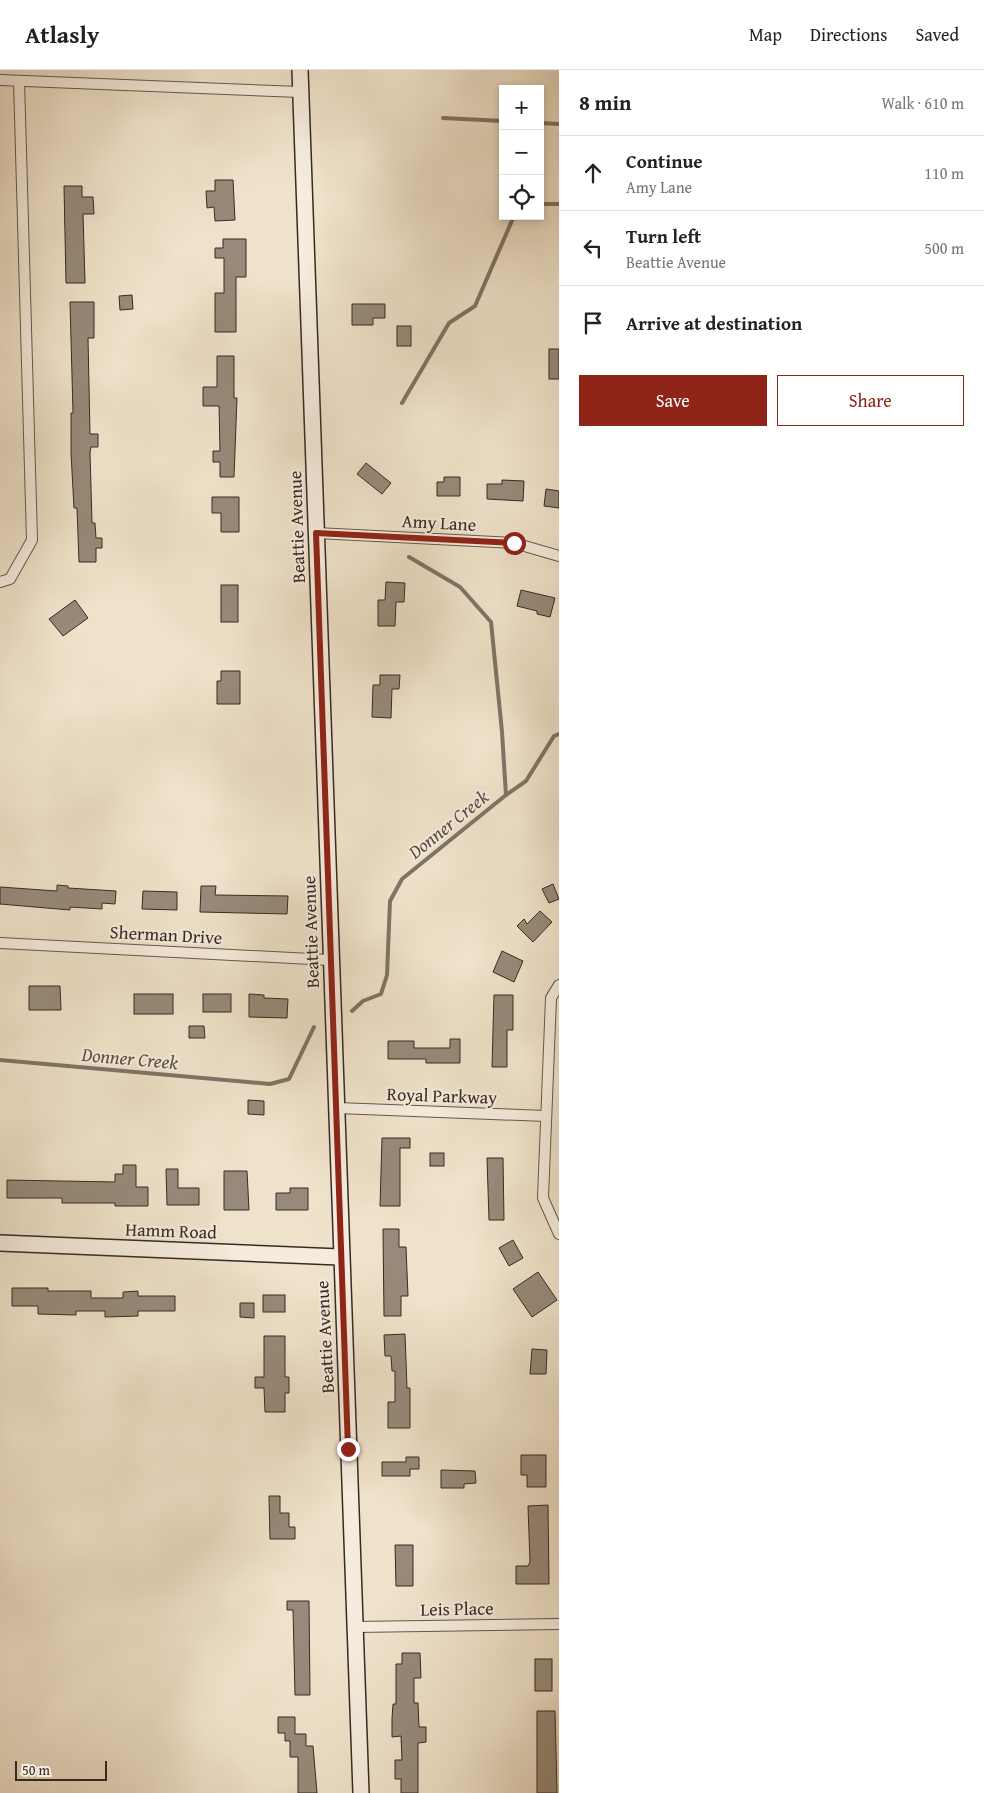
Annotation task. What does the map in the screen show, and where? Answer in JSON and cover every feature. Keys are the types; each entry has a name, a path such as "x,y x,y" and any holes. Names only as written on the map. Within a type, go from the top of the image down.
{"street":[{"name":"Beattie Avenue","path":"300,70 330,960 337,1108 340,1257 361,1793"},
{"path":"0,80 300,92"},
{"path":"0,582 10,578 32,540 19,81"},
{"name":"Amy Lane","path":"316,533 514,543 559,556"},
{"name":"Sherman Drive","path":"0,943 330,960"},
{"path":"559,985 551,998 543,1198 559,1234"},
{"name":"Royal Parkway","path":"337,1108 546,1116"},
{"name":"Hamm Road","path":"0,1243 340,1257"},
{"name":"Leis Place","path":"355,1627 559,1624"}],"building":[{"path":"215,180 233,180 235,220 215,221 214,207 207,208 206,191 215,191"},
{"path":"64,186 82,186 82,197 93,197 94,214 83,214 85,283 66,283"},
{"path":"223,239 246,239 246,277 236,277 236,332 215,332 215,293 224,293 224,258 215,258 215,248 223,248"},
{"path":"132,295 133,309 120,310 119,296"},
{"path":"70,302 94,302 94,338 88,338 90,434 98,434 98,447 91,447 90,453 92,523 95,523 96,538 102,538 102,548 96,548 96,562 79,562 77,508 74,508 71,453 71,413 73,413"},
{"path":"352,304 385,304 385,318 373,318 373,325 352,325"},
{"path":"397,326 411,326 411,346 397,346"},
{"path":"549,349 559,349 559,379 549,379"},
{"path":"217,356 234,356 234,398 237,398 234,477 220,477 220,462 213,462 213,451 220,451 219,406 203,406 203,387 217,387"},
{"path":"366,463 391,483 382,494 357,474"},
{"path":"444,477 460,477 460,496 437,496 437,482 444,482"},
{"path":"502,480 524,481 523,501 487,499 487,484 502,484"},
{"path":"546,489 559,491 559,508 544,506"},
{"path":"212,497 239,497 239,532 221,532 221,513 212,513"},
{"path":"386,582 405,583 404,602 396,602 395,626 378,626 378,600 385,600"},
{"path":"221,585 238,585 238,622 221,622"},
{"path":"521,590 555,598 550,617 537,614 537,611 517,606"},
{"path":"75,600 88,618 63,636 49,619"},
{"path":"221,671 240,671 240,704 217,704 217,681 221,681"},
{"path":"380,675 400,675 399,689 392,689 391,718 372,717 373,685 380,685"},
{"path":"553,884 559,899 549,903 542,889"},
{"path":"57,885 68,886 68,888 116,891 115,904 102,903 102,909 70,907 70,910 0,904 0,887 57,891"},
{"path":"201,886 216,886 215,895 288,896 287,914 200,912"},
{"path":"143,891 177,892 177,910 142,909"},
{"path":"540,911 552,922 533,942 517,926 524,919 527,924"},
{"path":"502,951 523,961 514,982 493,972"},
{"path":"29,986 60,986 61,1010 29,1010"},
{"path":"134,994 173,994 173,1014 134,1014"},
{"path":"203,994 231,994 231,1012 203,1012"},
{"path":"249,994 264,995 264,998 288,999 287,1018 249,1017"},
{"path":"494,995 513,995 513,1030 507,1030 507,1067 492,1067"},
{"path":"189,1026 204,1026 205,1038 189,1038"},
{"path":"450,1039 460,1039 460,1063 426,1063 426,1059 388,1059 388,1041 414,1041 414,1048 450,1048"},
{"path":"248,1100 264,1101 264,1115 248,1114"},
{"path":"382,1138 410,1138 410,1148 400,1148 400,1206 380,1206"},
{"path":"430,1153 444,1153 444,1166 430,1166"},
{"path":"487,1158 503,1158 504,1220 489,1220"},
{"path":"123,1165 136,1165 136,1187 148,1187 148,1206 115,1206 115,1203 62,1203 62,1198 7,1198 7,1180 115,1182 115,1174 123,1174"},
{"path":"166,1169 178,1169 178,1188 199,1188 199,1205 167,1205"},
{"path":"224,1171 247,1171 249,1210 224,1210"},
{"path":"290,1188 308,1188 308,1210 276,1210 276,1193 290,1193"},
{"path":"383,1229 399,1229 399,1247 406,1247 408,1296 401,1296 401,1316 384,1316"},
{"path":"513,1240 523,1258 509,1266 499,1248"},
{"path":"538,1272 557,1300 532,1317 513,1289"},
{"path":"12,1288 48,1288 48,1291 91,1291 91,1298 123,1298 123,1292 138,1291 138,1296 175,1296 175,1311 138,1311 138,1316 105,1317 105,1311 76,1311 76,1315 38,1314 38,1306 12,1306"},
{"path":"263,1295 285,1295 285,1312 263,1312"},
{"path":"240,1303 254,1303 254,1318 240,1317"},
{"path":"405,1334 407,1388 410,1388 410,1428 388,1428 388,1402 395,1402 395,1371 392,1371 391,1356 385,1356 384,1335"},
{"path":"264,1336 285,1336 285,1377 289,1377 289,1393 285,1393 285,1412 265,1412 264,1388 255,1388 255,1377 264,1377"},
{"path":"532,1349 547,1350 546,1374 530,1374"},
{"path":"521,1455 546,1455 546,1487 527,1487 527,1475 521,1475"},
{"path":"406,1457 419,1457 419,1469 410,1469 410,1476 382,1476 382,1462 406,1462"},
{"path":"441,1470 475,1471 476,1483 464,1484 464,1488 441,1488"},
{"path":"269,1496 280,1496 280,1513 289,1513 289,1527 295,1527 295,1539 270,1539"},
{"path":"548,1505 549,1584 516,1584 516,1566 528,1566 530,1562 528,1506"},
{"path":"395,1545 413,1545 413,1586 396,1586"},
{"path":"287,1601 309,1601 310,1695 295,1695 293,1610 287,1610"},
{"path":"402,1653 420,1653 421,1678 414,1678 414,1703 418,1703 419,1727 426,1727 426,1742 418,1743 418,1793 401,1793 401,1779 395,1779 395,1760 402,1760 401,1736 392,1737 392,1719 393,1704 396,1704 396,1664 402,1664"},
{"path":"535,1659 552,1659 552,1691 535,1691"},
{"path":"537,1711 555,1711 557,1793 537,1793"},
{"path":"278,1717 295,1717 295,1734 306,1734 306,1746 313,1746 317,1793 298,1793 298,1757 290,1757 290,1741 285,1741 285,1733 278,1733"}],"waterway":[{"path":"443,118 499,121"},
{"path":"544,123 559,124"},
{"name":"Donner Creek","path":"544,204 559,204"},
{"name":"Donner Creek","path":"402,403 449,323 475,306 512,220"},
{"name":"Donner Creek","path":"352,1011 363,1001 381,994 387,975 390,901 402,879 506,795 491,622 460,587 409,557"},
{"path":"506,795 526,781 554,736 559,734"},
{"name":"Donner Creek","path":"0,1060 270,1084 289,1079 314,1027"}],"route":[{"path":"348,1449 316,533 514,543"}]}
